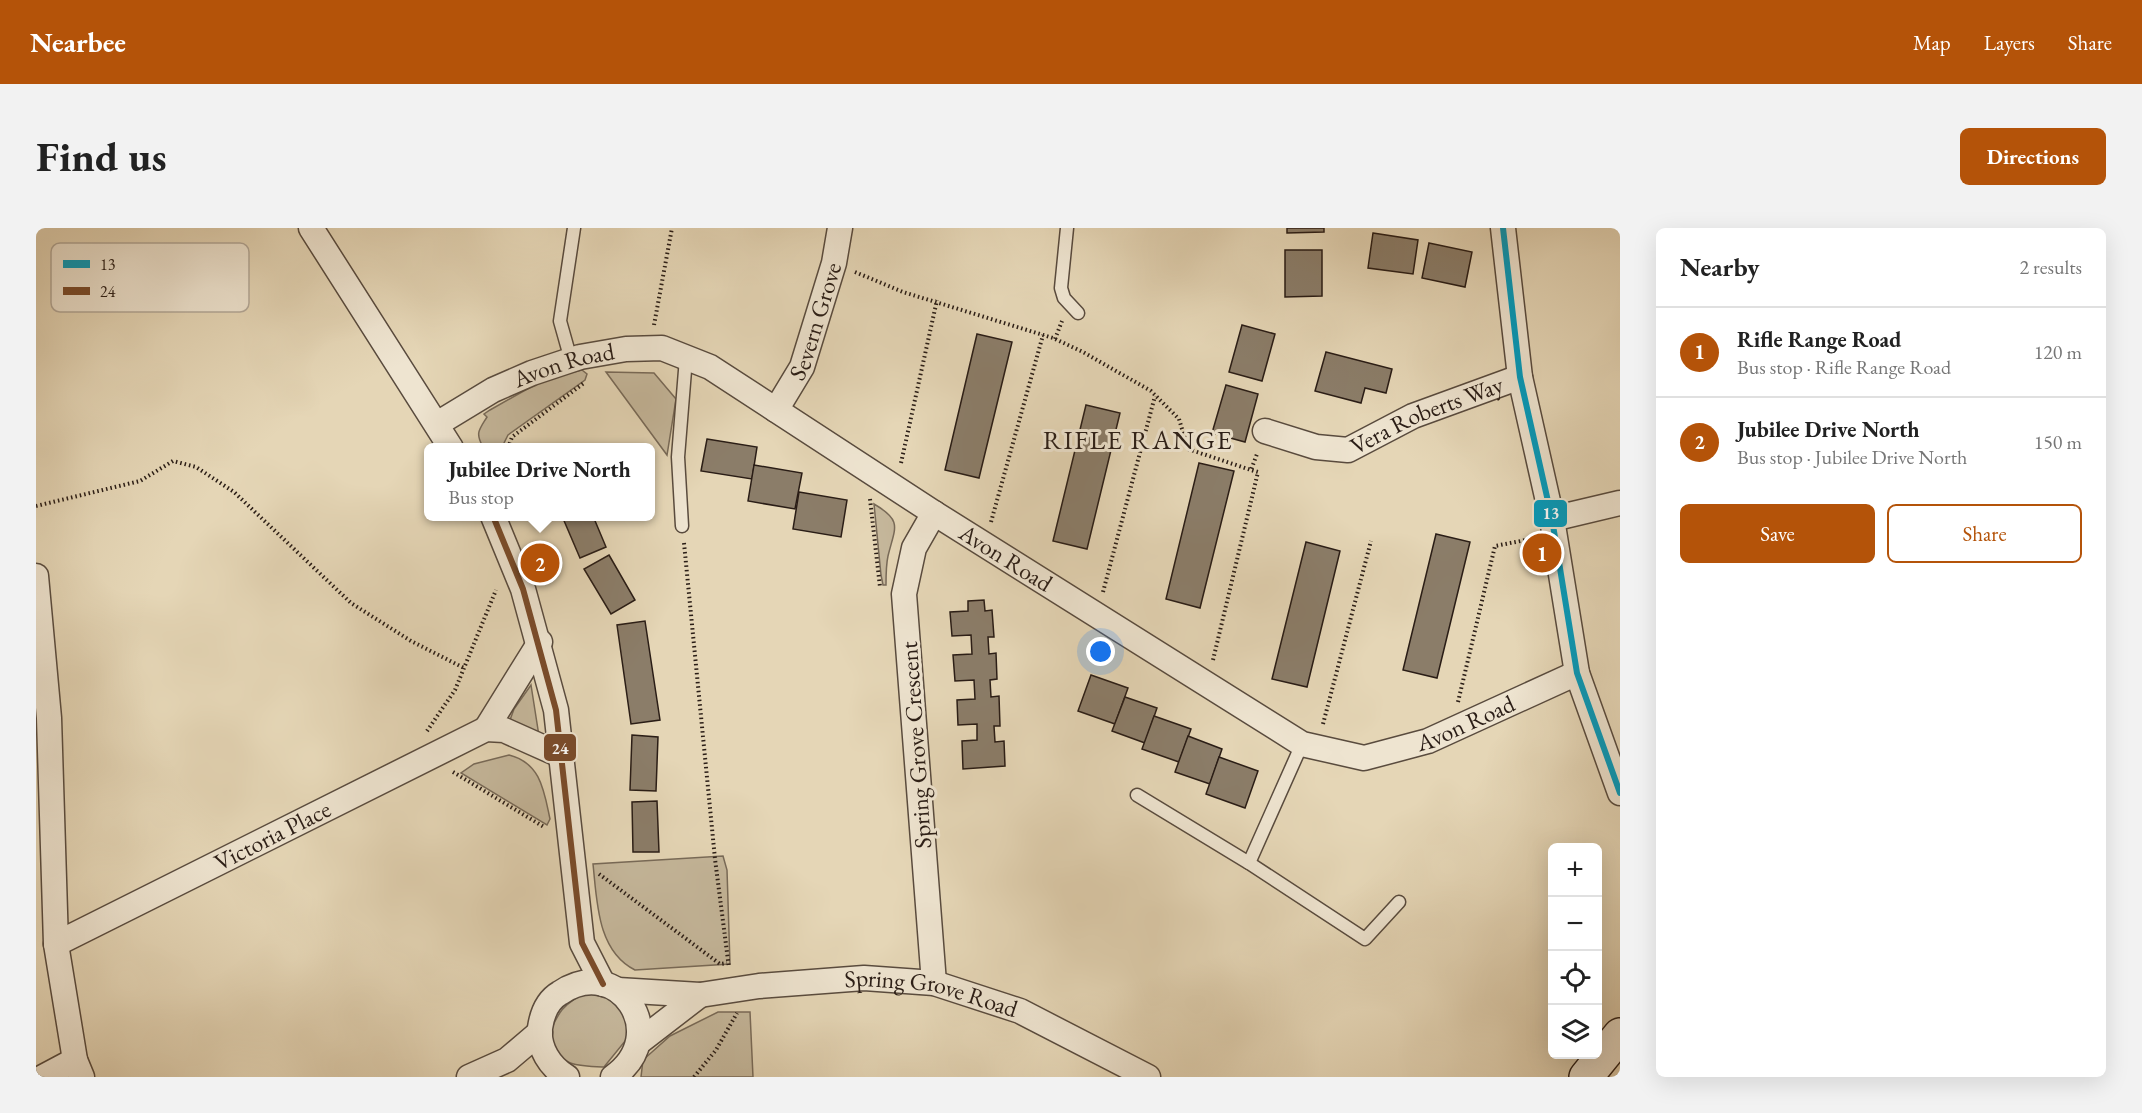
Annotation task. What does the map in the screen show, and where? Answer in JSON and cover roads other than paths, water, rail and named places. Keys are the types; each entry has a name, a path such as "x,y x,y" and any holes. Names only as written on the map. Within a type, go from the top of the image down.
{"main road":[{"path":"1586,1077 1620,1035"}],"street":[{"path":"311,228 449,443"},
{"name":"Severn Grove","path":"776,410 802,367 834,263 840,228"},
{"path":"1503,228 1521,376 1554,527 1577,673 1620,793"},
{"name":"Avon Road","path":"437,424 494,390 571,360 609,352 662,348 710,368 934,513 1310,746 1364,758 1428,741 1577,673"},
{"name":"Vera Roberts Way","path":"1265,431 1316,447 1348,450 1413,416 1521,376"},
{"path":"1554,527 1620,502"},
{"name":"Spring Grove Crescent","path":"934,513 914,548 904,594 934,983"},
{"path":"495,521 513,563 540,642 556,710 582,943 567,988 547,1006 540,1032 542,1047 548,1060 565,1077"},
{"path":"36,576 49,718 56,944 78,1069 43,1077"},
{"path":"540,642 486,729 504,730 560,755"},
{"name":"Victoria Place","path":"56,944 486,729"},
{"path":"582,943 610,987 629,1000 636,1013 640,1027 639,1042 634,1056 621,1074"},
{"name":"Spring Grove Road","path":"567,988 591,982 610,987 700,995 733,989 864,978 934,983 1020,1011 1148,1077"},
{"name":"Spring Grove Road","path":"639,1042 700,995"},
{"path":"469,1077 507,1060 540,1032"},
{"path":"507,1060 565,1077"}],"lane":[{"path":"571,360 560,321 574,228"},
{"path":"1067,228 1061,288 1064,298 1078,313"},
{"path":"682,526 678,457 686,358"},
{"path":"1249,863 1310,746"},
{"path":"1137,795 1249,863 1365,939 1399,902"}],"place":[{"name":"Rifle Range Road","path":"1542,553"},
{"name":"Jubilee Drive North","path":"540,563"}],"district":[{"name":"RIFLE RANGE","path":"1138,440"}]}
